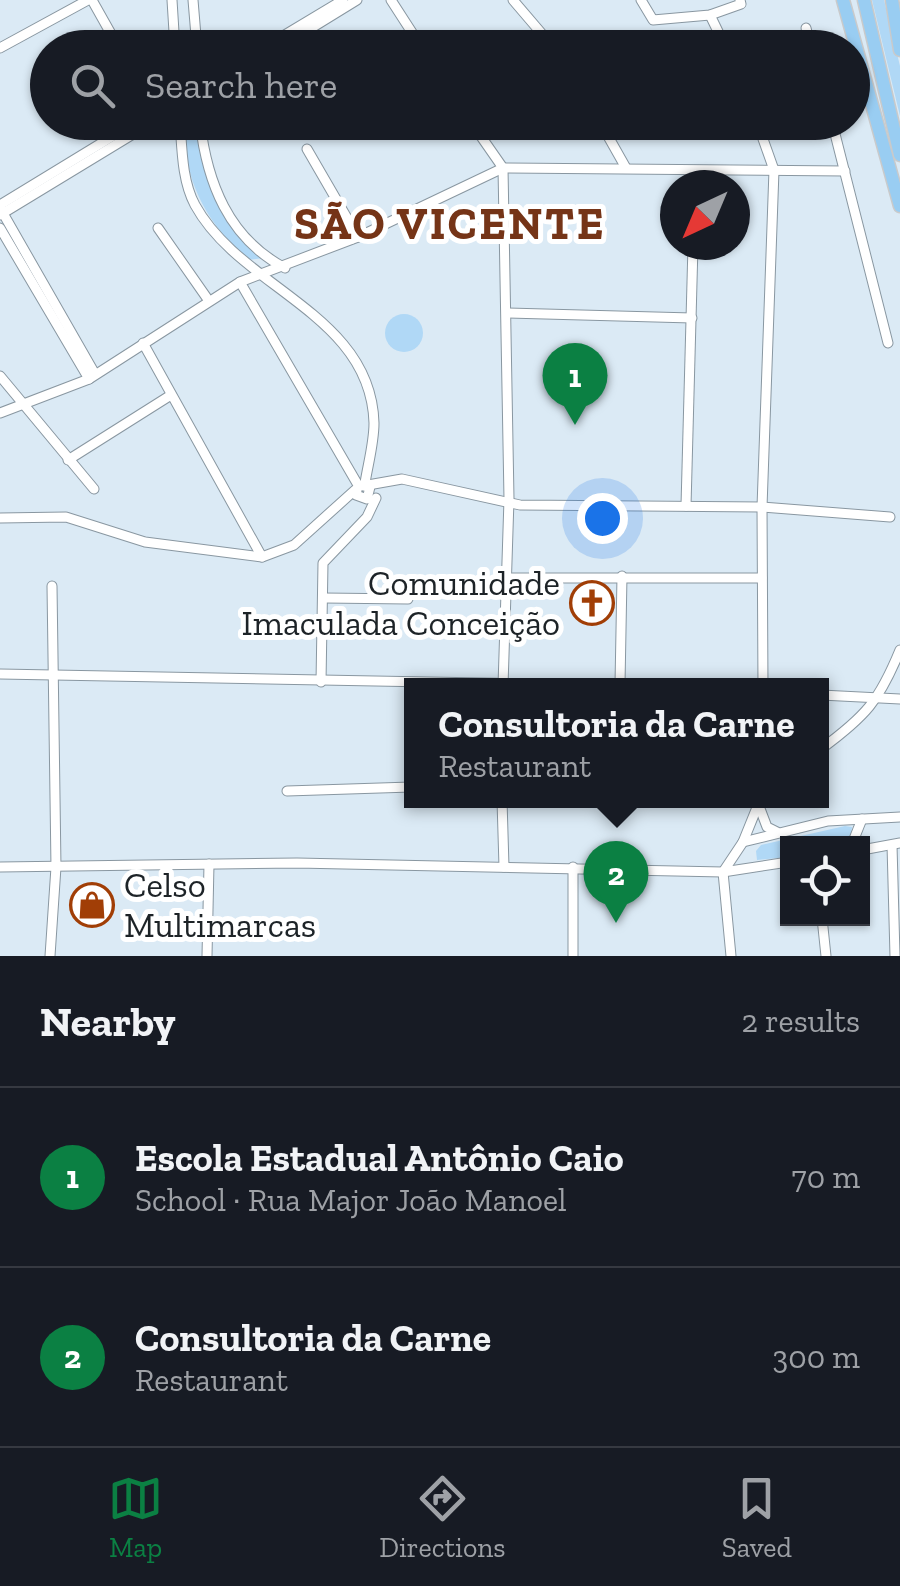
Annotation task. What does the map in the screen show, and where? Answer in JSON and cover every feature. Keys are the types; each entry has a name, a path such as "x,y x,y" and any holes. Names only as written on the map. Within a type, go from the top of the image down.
{"highway":[{"path":"842,0 850,30"},
{"path":"864,0 900,155"},
{"path":"892,0 900,50"},
{"path":"870,99 900,206"}],"street":[{"path":"58,0 64,13"},
{"path":"33,30 90,0 108,30"},
{"path":"172,0 173,30"},
{"path":"193,0 196,30"},
{"path":"293,30 343,0"},
{"path":"308,30 357,0"},
{"path":"391,0 410,30"},
{"path":"512,0 538,30"},
{"path":"642,0 653,20 710,15 741,4 740,0"},
{"path":"710,15 717,30"},
{"path":"0,48 30,32"},
{"path":"1,210 108,140"},
{"path":"1,210 122,140"},
{"path":"182,140 189,192 196,208 248,268 344,344 357,362 368,384 374,427 362,486"},
{"path":"202,140 206,169 229,217 285,268"},
{"path":"484,140 504,168 509,504 503,678"},
{"path":"610,140 626,168"},
{"path":"764,140 774,170 762,507 764,678"},
{"path":"837,140 888,342"},
{"path":"307,149 358,237"},
{"path":"0,413 92,377 240,282 358,237 504,168 845,172"},
{"path":"1,210 92,377"},
{"path":"0,228 92,377"},
{"path":"158,228 209,301"},
{"path":"686,506 693,260"},
{"path":"240,282 367,499 367,517 327,555 322,682"},
{"path":"508,313 692,318"},
{"path":"142,343 262,557"},
{"path":"0,376 94,489"},
{"path":"68,460 171,396"},
{"path":"0,518 66,517 145,542 262,557 294,545 362,486 402,479 509,504 762,507 890,517"},
{"path":"341,504 367,499 384,484"},
{"path":"620,678 622,576"},
{"path":"504,578 762,578"},
{"path":"50,956 56,867 52,586"},
{"path":"324,598 408,599"},
{"path":"829,743 857,723 880,698 900,650"},
{"path":"0,674 404,683"},
{"path":"829,695 900,699"},
{"path":"287,790 404,788"},
{"path":"502,808 504,867"},
{"path":"731,956 723,872 743,842 757,808"},
{"path":"760,808 764,823 780,833"},
{"path":"743,842 828,821 900,817"},
{"path":"855,836 862,820"},
{"path":"870,849 896,844 895,956"},
{"path":"0,867 209,864 723,872 780,863"},
{"path":"206,956 209,864"},
{"path":"573,868 573,956"},
{"path":"823,926 826,956"}],"shaded area":[{"path":"872,0 884,0 900,66 900,116"},
{"path":"185,140 201,140 209,183 223,213 264,258 247,260 219,230 193,182"},
{"path":"404,314 417,320 423,333 417,346 404,352 391,346 385,333 391,320"},
{"path":"845,826 852,827 851,836 801,836"},
{"path":"780,841 780,858 757,860 756,851 761,845"}],"place":[{"name":"Escola Estadual Antônio Caio","path":"575,425"},
{"name":"Comunidade Imaculada Conceição","path":"592,603"},
{"name":"Celso Multimarcas","path":"92,905"},
{"name":"Consultoria da Carne","path":"616,923"}],"district":[{"name":"SÃO VICENTE","path":"450,224"}]}
